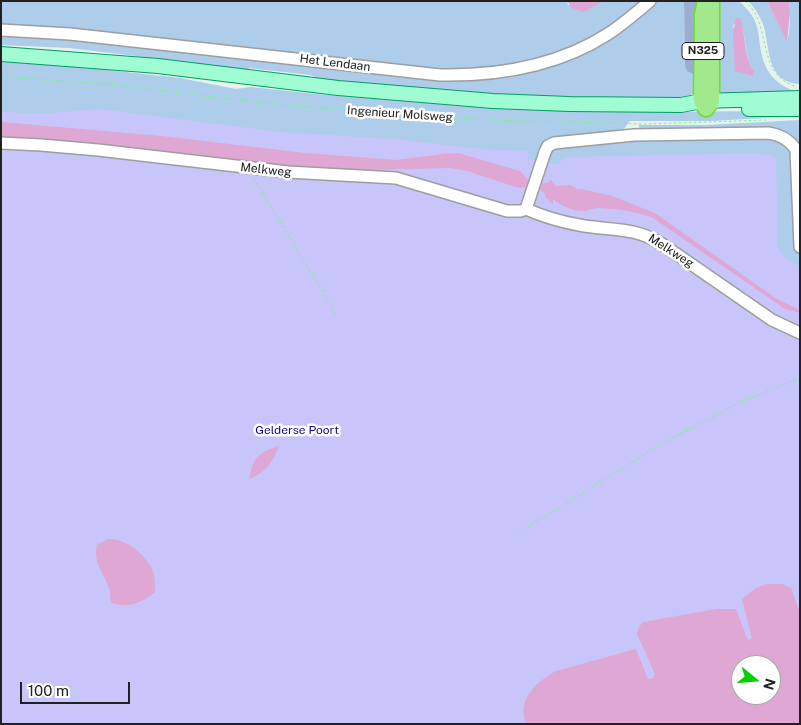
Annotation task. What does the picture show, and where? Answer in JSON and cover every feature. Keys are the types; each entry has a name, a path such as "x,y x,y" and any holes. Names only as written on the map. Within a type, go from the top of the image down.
{"highway":[{"name":"N325","path":"706,1 703,15 706,103"},
{"name":"N325","path":"706,103 712,1"}],"main road":[{"name":"Ingenieur Molsweg","path":"1,54 158,66 412,96 569,104 681,105 800,98"},
{"name":"Ingenieur Molsweg","path":"706,103 800,109"}],"street":[{"name":"Het Lendaan","path":"1,30 70,34 440,75 471,76 516,70 557,58 608,34 650,1"},
{"path":"526,209 544,152 548,146 554,143 634,130 761,132 782,136 794,146 797,157 800,247"},
{"name":"Melkweg","path":"1,144 98,150 337,176 396,178 507,211 526,209 579,225 635,231 662,244 772,320 800,333"}],"path":[{"path":"745,1 757,16 767,59 773,70 781,80 800,88"},
{"name":"Ingenieur Molsweg","path":"1,77 109,84 248,102 340,110 634,130 702,123 774,120"},
{"path":"252,168 254,179 323,292 334,314"},
{"path":"518,533 663,443 743,401 800,378"}],"shaded area":[{"path":"1,1 567,1 568,5 604,1 643,1 603,31 564,50 544,57 483,69 440,70 1,26"},
{"path":"567,1 604,1 583,12 572,8"},
{"path":"658,1 684,1 685,66 695,75 694,92 686,99 620,99 469,93 335,84 310,75 249,68 248,74 167,64 136,56 69,48 1,45 1,35 69,39 440,80 470,81 521,73 571,57 618,33"},
{"path":"684,1 698,1 695,75 687,71 685,66"},
{"path":"714,1 739,1 755,22 764,63 768,70 783,86 799,93 716,94","holes":["739,18 746,51 754,71 752,76 733,26"]},
{"path":"748,1 767,1 787,41 790,26 789,1 800,1 800,84 789,82 775,70 771,62 763,24 757,12"},
{"path":"767,1 789,1 790,13 787,42"},
{"path":"736,18 740,18 746,51 754,71 753,76 735,71 733,33"},
{"path":"1,62 71,66 180,78 236,89 251,87 499,109 595,112 800,111 800,116 710,121 630,121 619,135 550,143 533,179 1,122"},
{"path":"800,120 800,220 799,193 788,138 640,133 639,125 706,125"},
{"path":"1,122 162,136 305,153 396,160 458,153 520,171 529,181 527,187 519,188 467,171 451,168 329,171 277,167 159,152 1,136"},
{"path":"653,136 776,137 792,151 800,252 800,310 537,182 551,148"},
{"path":"550,179 556,186 570,185 577,189 612,196 655,213 777,299 800,310 800,313 785,309 653,218 633,212 612,209 598,208 577,211 553,199 553,204 540,190 542,184 549,182"},
{"path":"279,446 268,466 250,479 252,466 258,457"},
{"path":"108,539 114,539 132,546 150,565 153,571 155,592 146,599 129,605 112,603 108,585 96,557 97,545"},
{"path":"766,584 782,584 791,588 800,613 800,724 527,724 524,716 526,700 535,686 556,671 636,649 648,679 653,678 655,674 637,634 643,622 716,609 736,609 749,640 752,638 742,599 756,588"}],"green space":[{"name":"Gelderse Poort","path":"98,109 281,132 393,139 480,149 525,151 529,154 528,159 558,164 563,159 571,157 756,153 776,158 778,247 787,259 800,265 800,620 651,680 568,724 1,724 1,111 37,113"}]}
